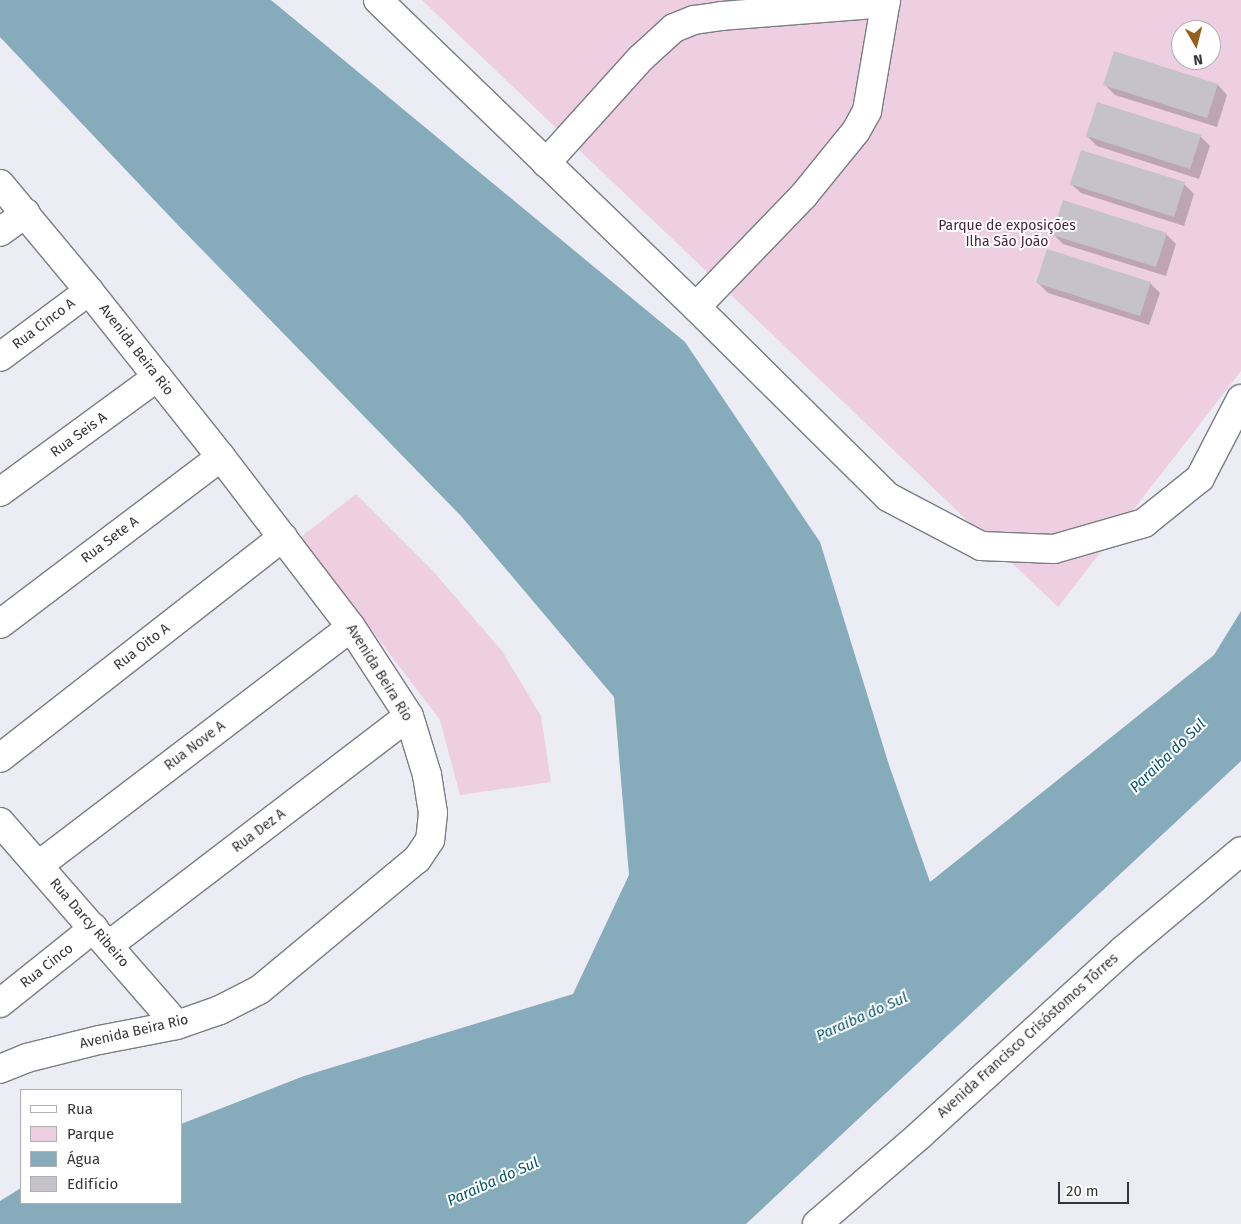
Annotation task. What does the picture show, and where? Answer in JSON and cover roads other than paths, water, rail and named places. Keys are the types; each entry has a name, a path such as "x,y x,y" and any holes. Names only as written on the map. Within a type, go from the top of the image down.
{"street":[{"path":"378,0 696,307 888,497 981,546 1054,549 1144,523 1200,478 1241,399"},
{"path":"546,163 640,58 674,28 694,20 721,16 885,2 867,111 856,131 804,195 696,307"},
{"name":"Avenida Beira Rio","path":"0,184 26,213 158,377 351,627 409,716 427,775 433,813 430,840 417,859 259,990 220,1010 177,1025 99,1040 27,1058 0,1069"},
{"path":"0,232 26,213"},
{"name":"Rua Cinco A","path":"0,357 89,291"},
{"name":"Rua Seis A","path":"0,492 158,377"},
{"name":"Rua Sete A","path":"0,624 221,457"},
{"name":"Rua Oito A","path":"0,758 283,537"},
{"name":"Rua Nove A","path":"39,864 351,627"},
{"name":"Rua Dez A","path":"101,937 409,716"},
{"name":"Rua Darcy Ribeiro","path":"0,822 39,864 177,1025"},
{"name":"Avenida Francisco Crisóstomos Tôrres","path":"817,1224 920,1135 1122,951 1241,851"},
{"name":"Rua Cinco","path":"0,1003 101,937"}],"water":[{"name":"Paraiba do Sul","path":"0,0 271,0 685,342 820,542 889,765 930,882 1214,655 1241,611 1241,761 746,1224 0,1224 0,1201 20,1189 20,1204 182,1204 182,1124 304,1076 573,994 629,875 614,697 461,516 175,222 0,37"}],"park label":[{"name":"Parque de exposições Ilha São João","path":"1007,234"}]}
